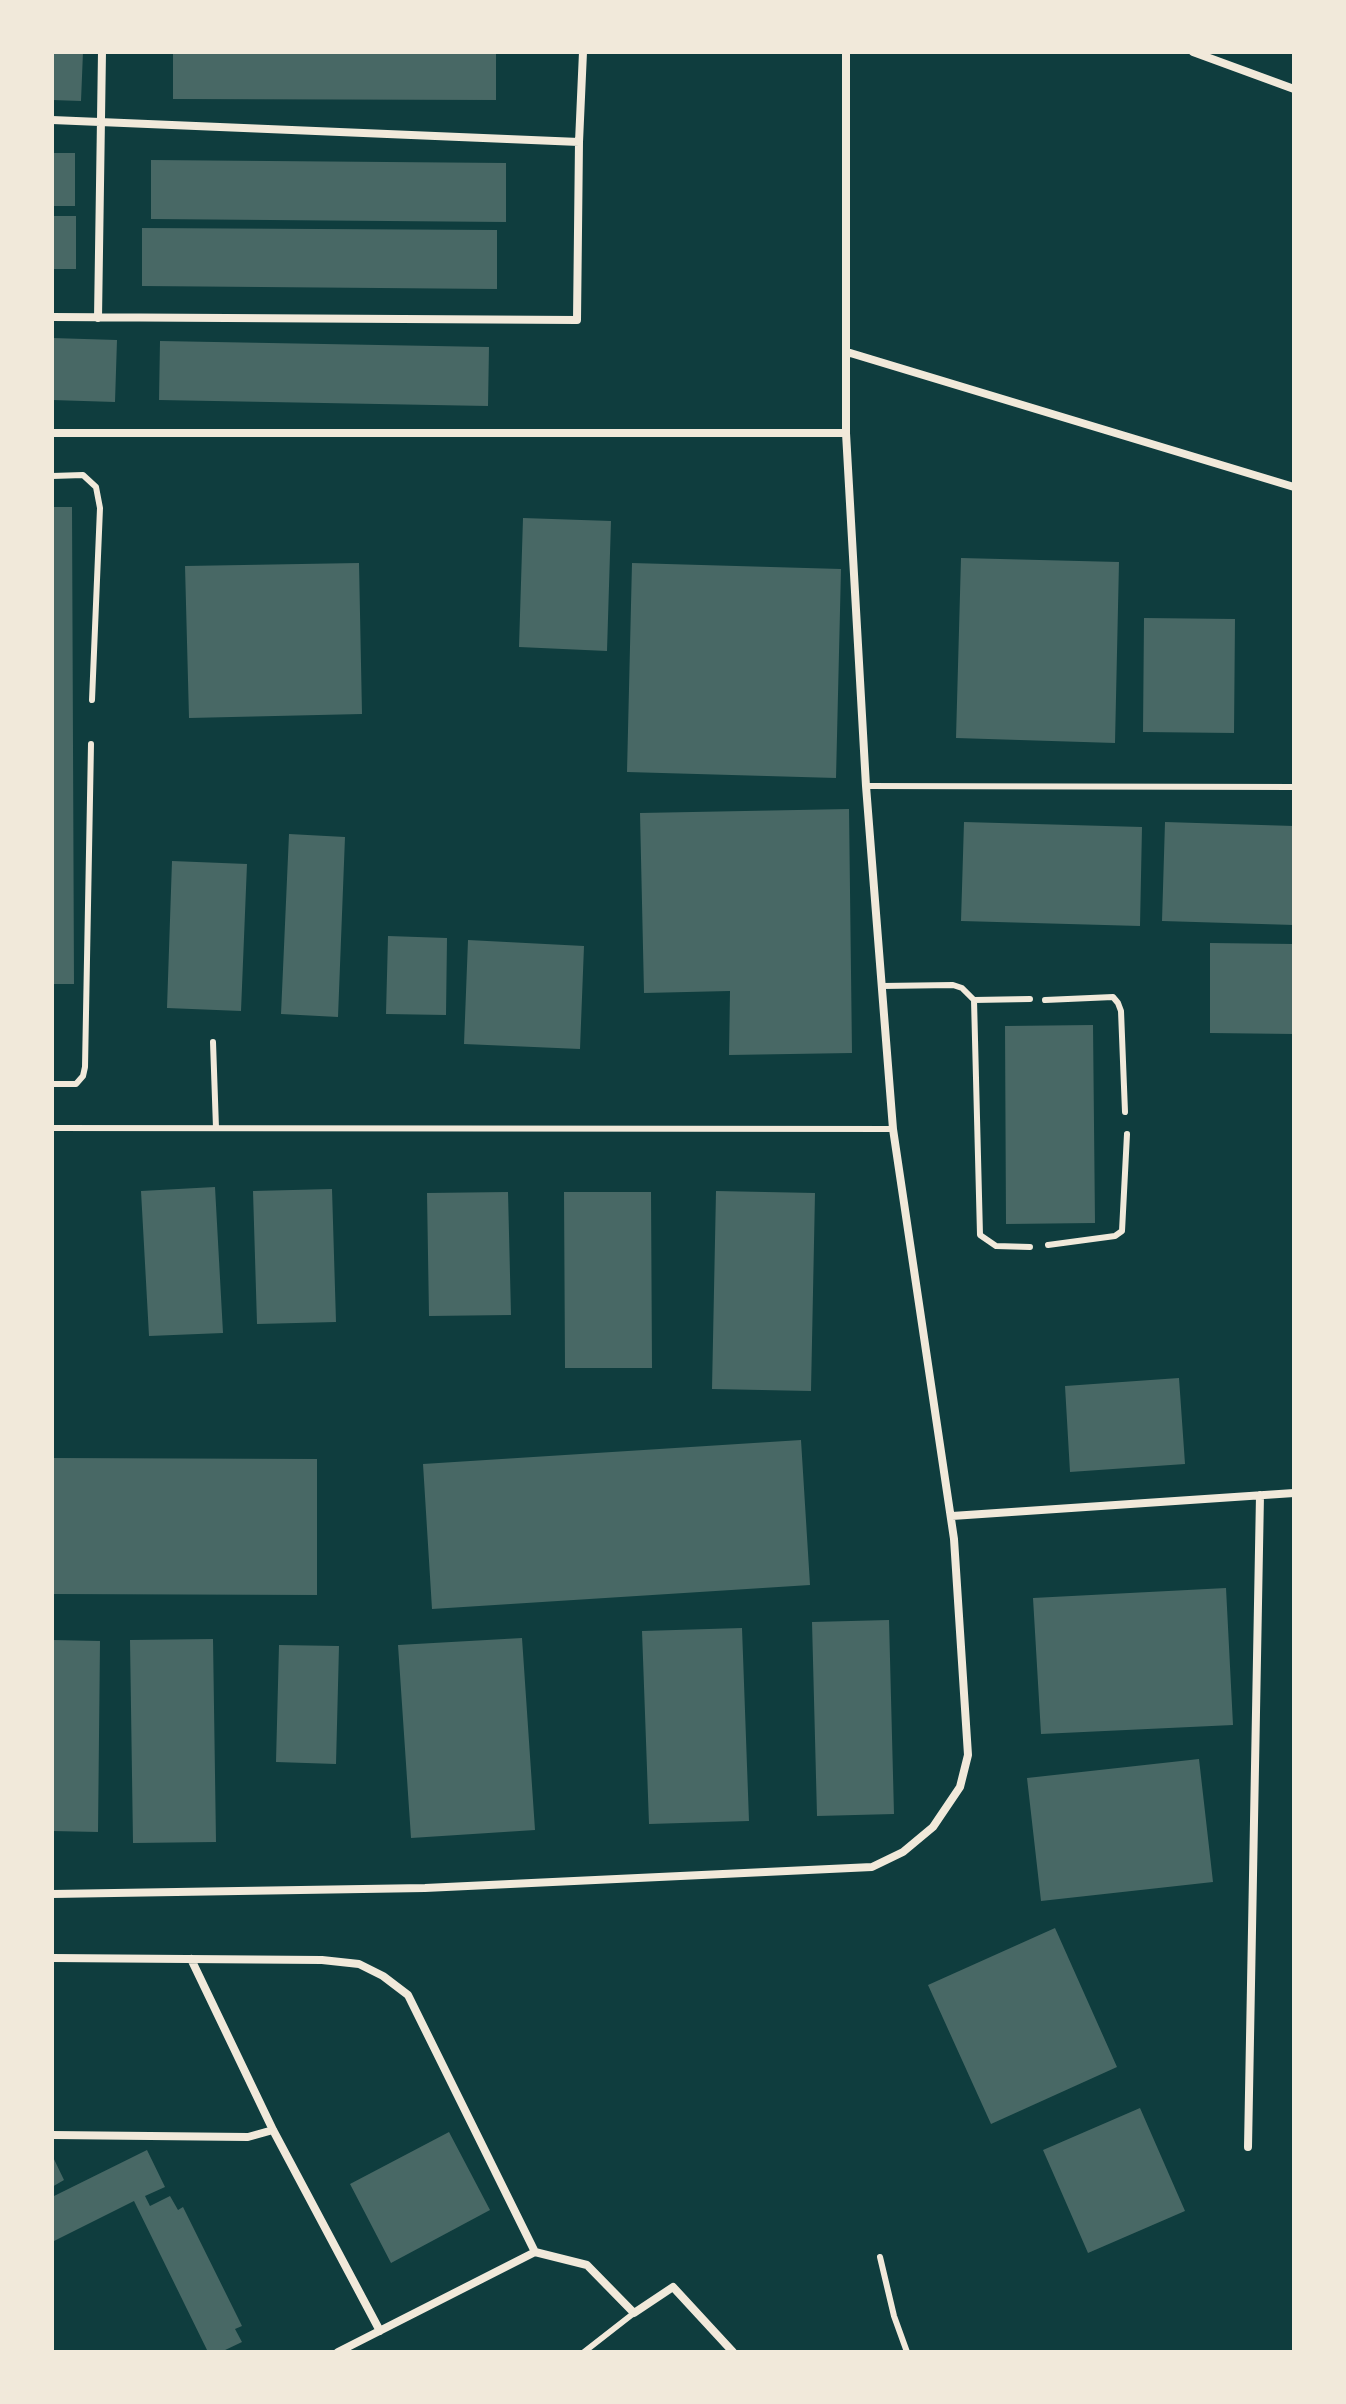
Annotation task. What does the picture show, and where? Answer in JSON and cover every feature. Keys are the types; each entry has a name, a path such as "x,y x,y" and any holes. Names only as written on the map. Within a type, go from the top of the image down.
{"street":[{"path":"98,318 102,52"},
{"path":"52,317 577,320 583,52"},
{"path":"52,1894 425,1888 872,1867 903,1852 933,1827 960,1787 968,1755 952,1516 893,1129 866,786 846,433 846,52"},
{"path":"1193,52 1294,89"},
{"path":"52,120 579,142"},
{"path":"847,352 1294,487"},
{"path":"52,433 846,433"},
{"path":"952,1516 1294,1493"},
{"path":"1248,2147 1260,1495"},
{"path":"52,1958 322,1960 359,1964 383,1976 408,1995 535,2252"},
{"path":"191,1959 273,2130 380,2331"},
{"path":"52,2135 248,2137 273,2130"},
{"path":"338,2352 535,2252 587,2265 634,2313 673,2287 733,2352"}],"lane":[{"path":"52,476 83,475 96,487 100,508 92,700"},
{"path":"52,1084 76,1084 83,1076 85,1067 91,744"},
{"path":"866,786 1294,787"},
{"path":"882,986 953,985 962,988 974,1000 980,1235 996,1246 1030,1247"},
{"path":"1045,1000 1113,997 1118,1003 1121,1011 1125,1112"},
{"path":"974,1000 1030,999"},
{"path":"213,1042 216,1128"},
{"path":"52,1128 893,1129"},
{"path":"1048,1245 1115,1236 1122,1231 1127,1134"},
{"path":"880,2257 894,2316 907,2352"},
{"path":"584,2352 634,2313"}],"building":[{"path":"52,52 83,52 81,101 52,100"},
{"path":"173,52 496,52 496,100 173,99"},
{"path":"52,153 75,153 75,206 52,206"},
{"path":"151,160 506,163 506,222 151,219"},
{"path":"52,216 76,216 76,269 52,269"},
{"path":"142,228 497,230 497,289 142,286"},
{"path":"52,338 117,340 115,402 52,400"},
{"path":"160,341 489,347 488,406 159,400"},
{"path":"52,507 72,507 74,984 52,984"},
{"path":"523,518 611,521 607,651 519,647"},
{"path":"961,558 1119,562 1115,743 956,738"},
{"path":"359,563 362,714 189,718 185,566"},
{"path":"632,563 841,569 836,778 627,772"},
{"path":"1144,618 1235,619 1234,733 1143,732"},
{"path":"849,809 852,1053 729,1055 730,991 644,993 640,813"},
{"path":"964,822 1142,827 1140,926 961,921"},
{"path":"1165,822 1294,826 1294,925 1162,921"},
{"path":"289,834 345,837 338,1017 281,1014"},
{"path":"172,861 247,864 241,1011 167,1008"},
{"path":"388,936 447,938 446,1015 386,1014"},
{"path":"468,940 584,946 580,1049 464,1044"},
{"path":"1210,943 1294,944 1294,1034 1210,1033"},
{"path":"1093,1025 1095,1223 1006,1224 1005,1026"},
{"path":"215,1187 223,1333 149,1336 141,1191"},
{"path":"332,1189 336,1322 257,1324 253,1191"},
{"path":"716,1191 815,1193 811,1391 712,1389"},
{"path":"508,1192 511,1315 429,1316 427,1193"},
{"path":"564,1192 651,1192 652,1368 565,1368"},
{"path":"1179,1378 1185,1464 1070,1472 1065,1386"},
{"path":"801,1440 810,1585 432,1609 423,1464"},
{"path":"52,1458 317,1459 317,1595 52,1594"},
{"path":"1226,1588 1233,1725 1041,1734 1033,1598"},
{"path":"889,1620 894,1814 817,1816 812,1622"},
{"path":"742,1628 749,1821 649,1824 642,1631"},
{"path":"522,1638 535,1830 411,1838 398,1645"},
{"path":"213,1639 216,1842 133,1843 130,1640"},
{"path":"52,1640 100,1641 98,1832 52,1831"},
{"path":"279,1645 339,1646 336,1764 276,1762"},
{"path":"1199,1759 1213,1882 1041,1901 1027,1778"},
{"path":"1055,1928 1117,2067 991,2124 928,1985"},
{"path":"1140,2108 1185,2211 1088,2253 1043,2150"},
{"path":"449,2132 490,2210 391,2263 350,2184"},
{"path":"147,2150 165,2187 145,2196 150,2206 170,2196 178,2210 183,2207 242,2326 235,2329 242,2342 221,2352 208,2352 134,2201 52,2242 52,2197"},
{"path":"52,2155 64,2180 52,2187"}]}
